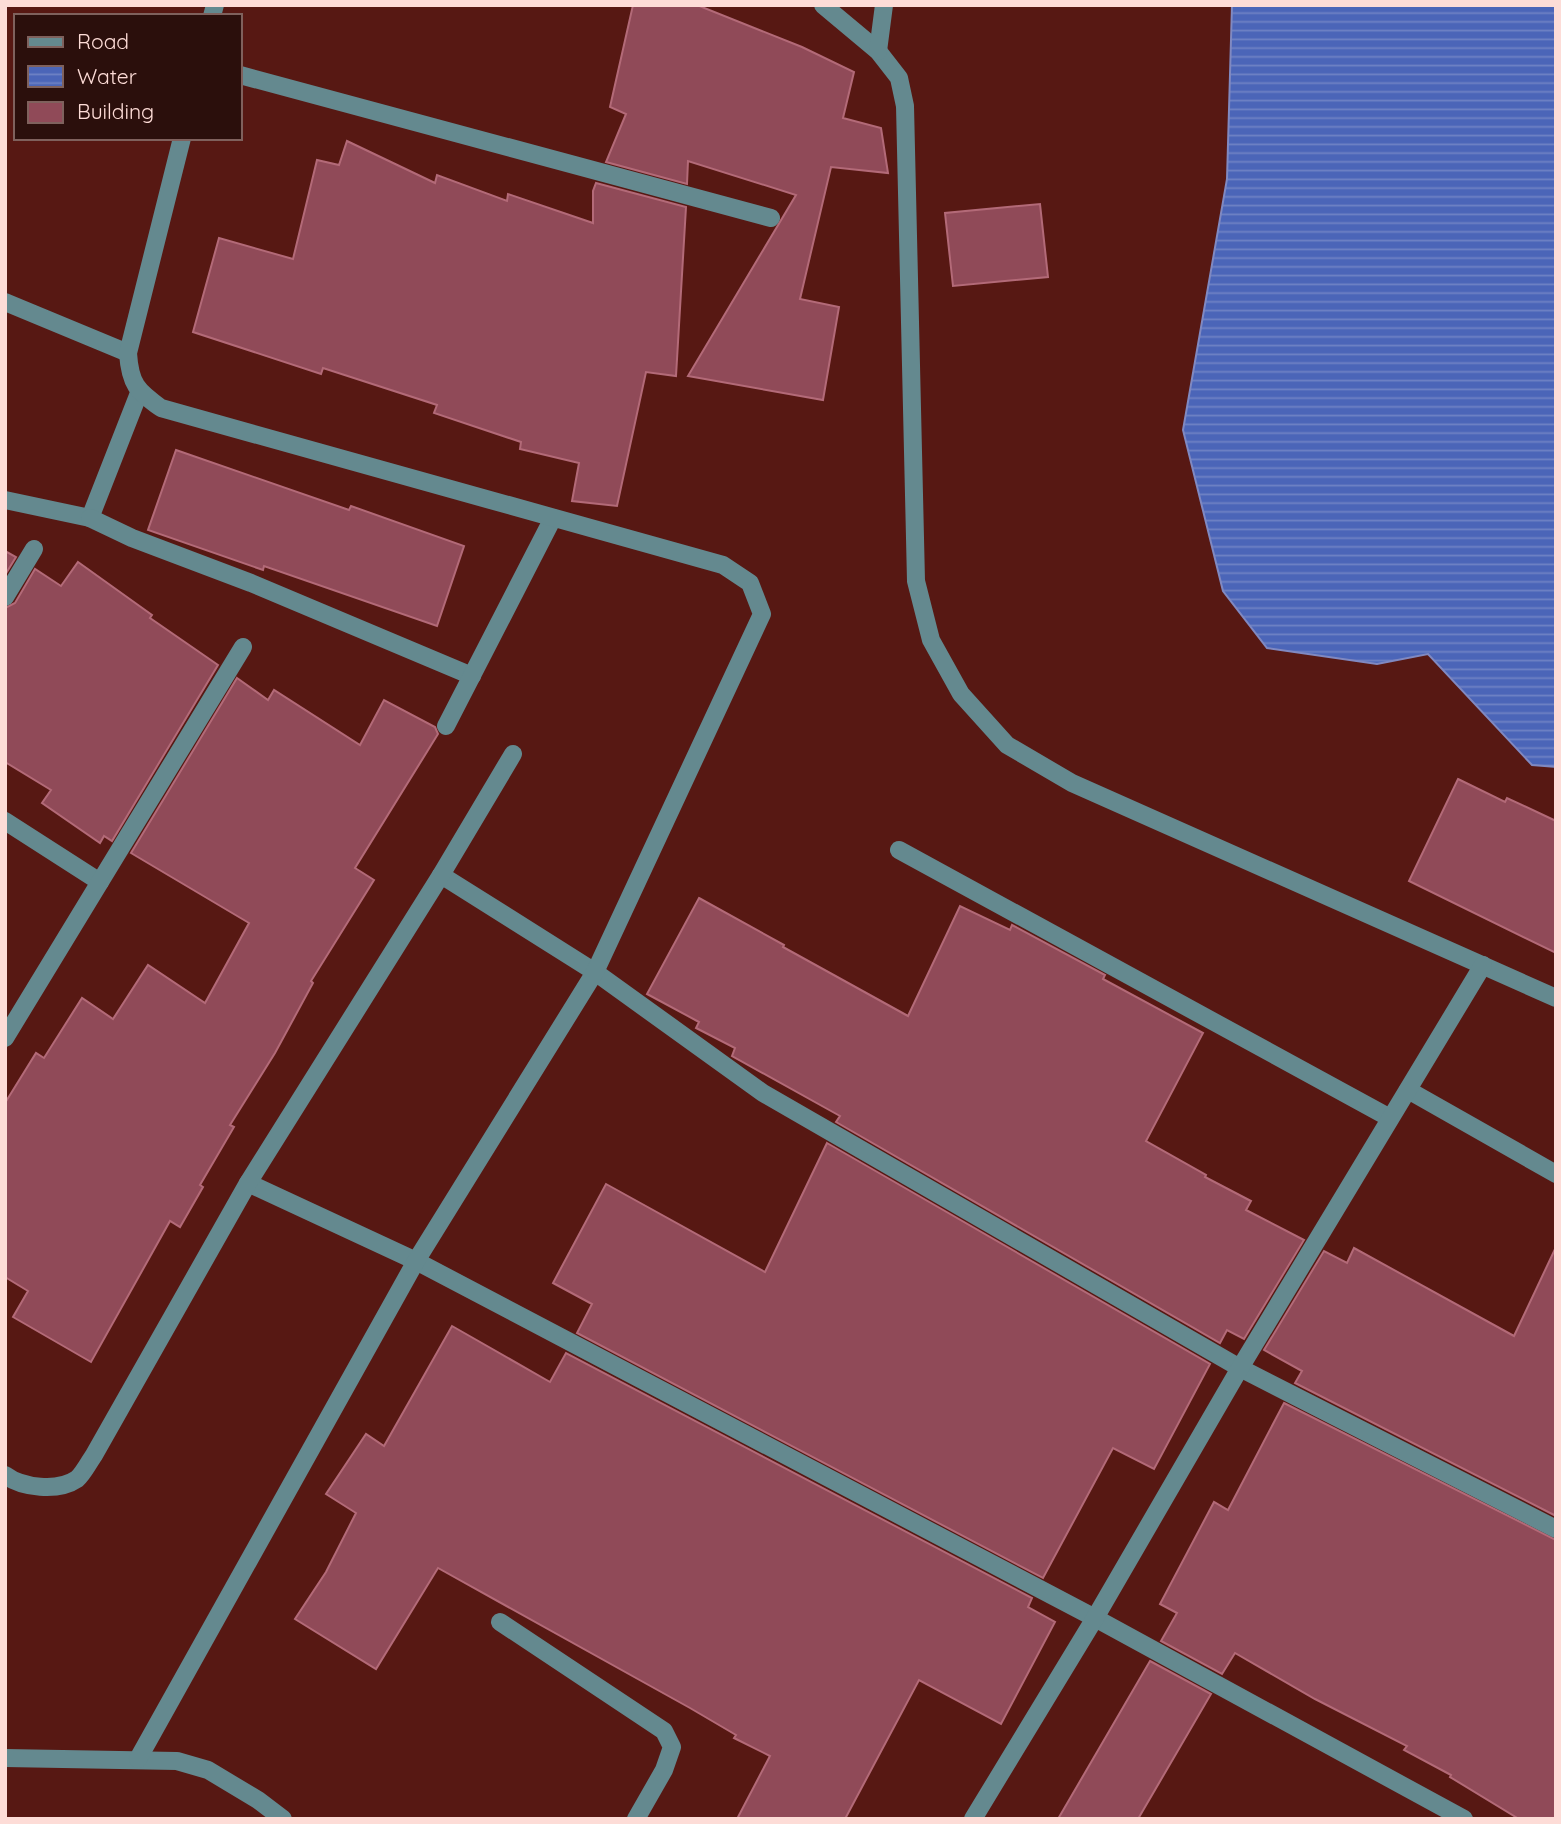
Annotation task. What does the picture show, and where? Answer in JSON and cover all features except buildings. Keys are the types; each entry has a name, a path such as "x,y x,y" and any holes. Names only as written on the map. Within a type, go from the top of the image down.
{"street":[{"path":"824,5 878,51 899,78 905,106 916,581 931,640 961,694 1007,745 1072,783 1556,998"},
{"path":"878,51 884,5"},
{"path":"242,76 771,218"},
{"path":"138,1759 416,1261 595,972 761,614 750,583 723,565 161,408 139,393 129,374 128,353 181,140"},
{"path":"5,302 128,353"},
{"path":"90,519 139,393"},
{"path":"5,500 90,519 132,538 251,583 472,677"},
{"path":"446,726 553,518"},
{"path":"5,597 34,549"},
{"path":"5,1038 243,647"},
{"path":"5,1475 13,1480 46,1488 77,1479 101,1443 248,1183 441,875 513,754"},
{"path":"5,821 100,882"},
{"path":"900,850 1390,1118"},
{"path":"441,875 595,972 763,1093 1240,1368 1556,1529"},
{"path":"973,1819 1483,965"},
{"path":"1408,1090 1556,1174"},
{"path":"248,1183 416,1261 1095,1618 1464,1819"},
{"path":"500,1622 664,1731 671,1747 664,1770 636,1819"},
{"path":"9,1763 177,1760 208,1770 258,1800 283,1819"}],"water":[{"path":"1232,5 1556,5 1556,767 1532,765 1428,654 1377,664 1267,648 1223,591 1183,430 1227,179"}]}
